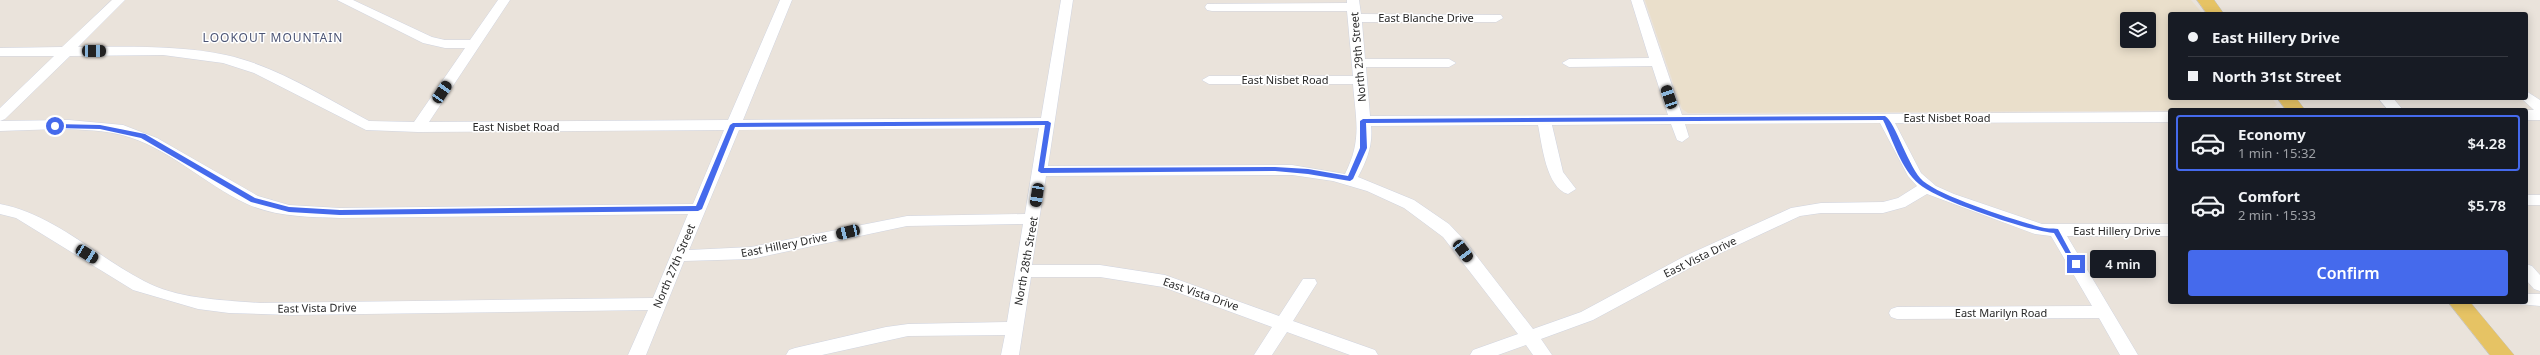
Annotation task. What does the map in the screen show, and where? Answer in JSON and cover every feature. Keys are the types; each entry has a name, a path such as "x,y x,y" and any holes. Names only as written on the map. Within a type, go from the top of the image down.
{"main road":[{"path":"2205,0 2214,12"},
{"path":"2288,100 2294,108"},
{"path":"2460,304 2503,355"}],"street":[{"path":"0,116 119,0"},
{"path":"343,0 428,40 444,44 474,44"},
{"path":"361,8 374,0"},
{"path":"418,128 504,0"},
{"name":"North 27th Street","path":"637,355 786,0"},
{"name":"North 28th Street","path":"1010,355 1041,171 1067,0"},
{"path":"1637,0 1682,137"},
{"name":"East Blanche Drive","path":"1212,7 1354,8 1496,18"},
{"name":"North 29th Street","path":"1350,179 1363,148 1363,121 1354,8"},
{"name":"East Nisbet Road","path":"0,52 170,52 225,59 259,70 366,125 384,128 1048,123"},
{"path":"1569,63 1657,62"},
{"path":"1358,63 1448,63"},
{"name":"East Nisbet Road","path":"1209,80 1360,80"},
{"path":"2528,97 2540,108"},
{"path":"2387,100 2394,108"},
{"path":"2528,115 2540,115"},
{"name":"East Nisbet Road","path":"1363,121 2168,117"},
{"path":"1885,118 1910,168 1927,187"},
{"path":"1544,120 1556,173 1568,189"},
{"path":"0,126 100,127 143,136 253,200 289,210 340,213 698,209"},
{"path":"1041,171 1275,169 1308,171 1350,179 1402,200 1444,229 1543,355"},
{"name":"East Hillery Drive","path":"1927,187 1949,198 2028,226 2056,231 2168,230"},
{"name":"East Vista Drive","path":"1479,355 1530,338 1599,311 1691,260 1796,212 1814,208 1888,207 1904,201 1927,187"},
{"path":"2528,200 2540,200"},
{"name":"East Vista Drive","path":"0,209 20,213 139,286 166,297 209,306 277,309 658,304"},
{"name":"East Hillery Drive","path":"678,256 751,253 907,221 1033,219"},
{"path":"2056,231 2129,355"},
{"name":"East Vista Drive","path":"1024,271 1100,271 1145,277 1194,291 1369,355"},
{"path":"2528,272 2540,285"},
{"path":"1263,355 1309,283"},
{"path":"2528,300 2540,300"},
{"name":"East Marilyn Road","path":"1897,313 2104,312"},
{"path":"795,355 886,333 908,330 1014,328"}],"shaded area":[{"path":"1645,0 2191,0 2201,12 2168,12 2168,100 2273,100 2277,105 2273,108 2168,108 2168,111 1688,113 1682,109"}],"district":[{"name":"LOOKOUT MOUNTAIN","path":"273,38"}],"route":[{"path":"55,126 69,125 100,127 123,130 143,136 253,200 270,206 289,210 340,213 698,209 733,125 1048,123 1041,171 1275,169 1308,171 1350,179 1361,156 1363,148 1365,138 1363,121 1885,118 1915,176 1931,190 2014,222 2041,230 2056,231 2076,264"}]}
